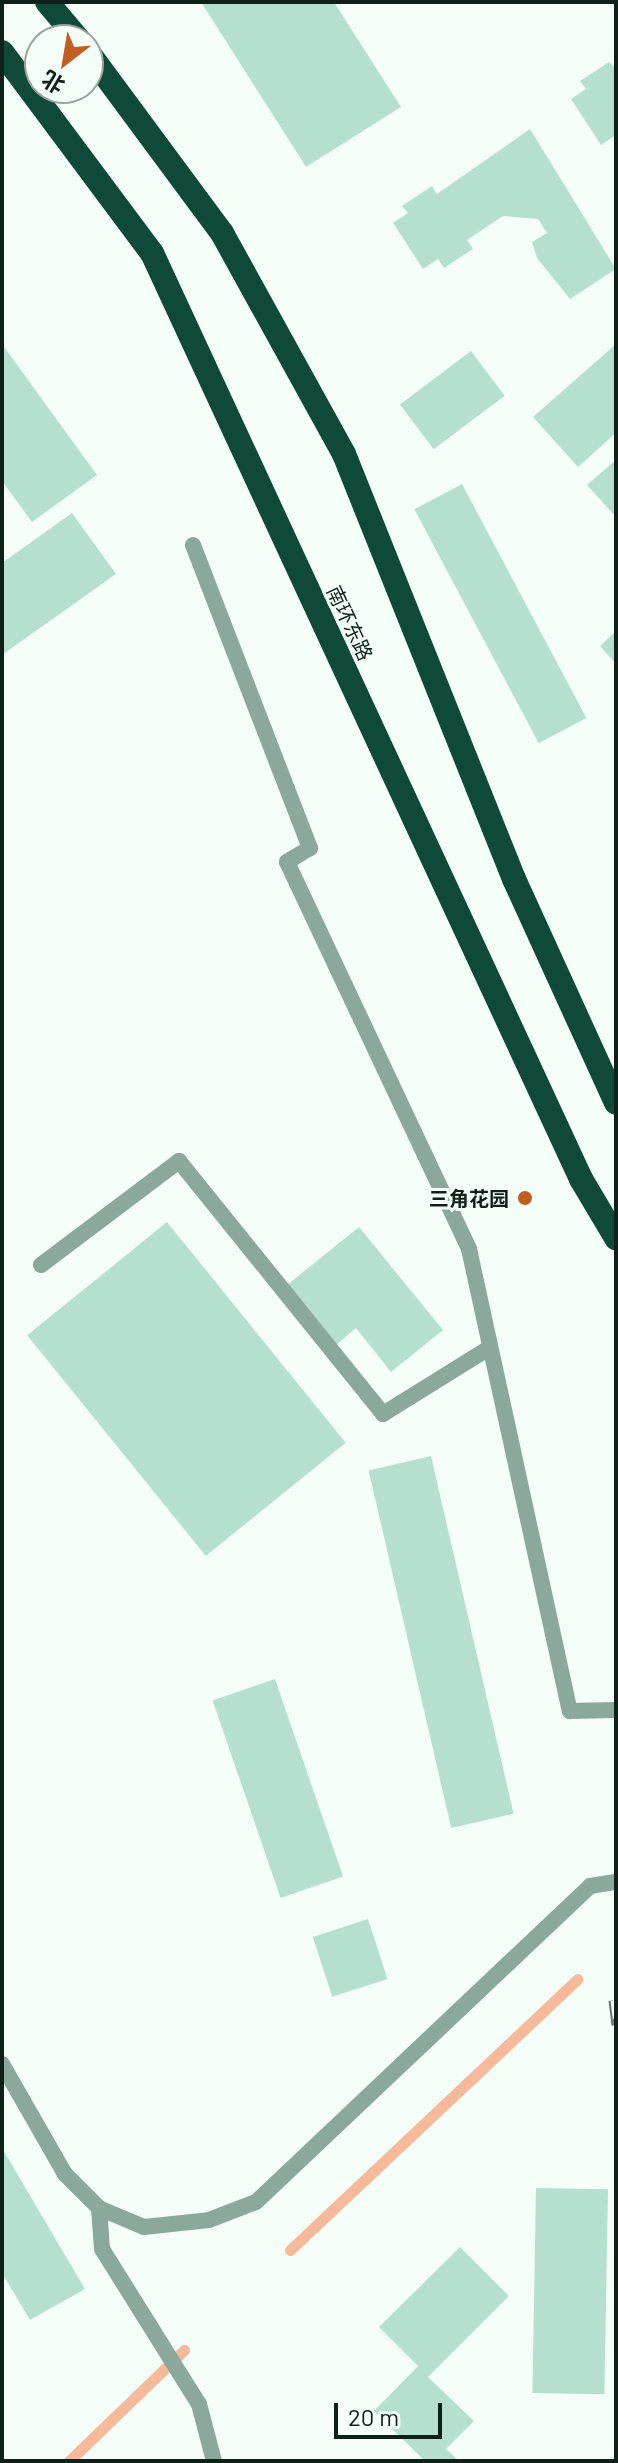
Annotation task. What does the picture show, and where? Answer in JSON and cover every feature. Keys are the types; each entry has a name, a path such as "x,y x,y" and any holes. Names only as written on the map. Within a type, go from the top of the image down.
{"highway":[{"path":"47,2 66,24"},
{"name":"南环东路","path":"2,52 152,253 549,1110 616,1238"},
{"path":"104,74 222,233 344,454 607,1066 616,1103"}],"lane":[{"path":"193,545 310,848 287,862 469,1249 570,1711 616,1710"},
{"path":"41,1265 179,1161 383,1414 489,1348"},
{"path":"2,2064 65,2174 99,2208 156,2226 209,2220 256,2202 590,1886 616,1882"},
{"path":"99,2208 102,2249 199,2404 214,2461"}],"building":[{"path":"201,2 334,2 401,107 306,167"},
{"path":"609,62 616,69 616,135 601,145 571,99 586,89 580,81"},
{"path":"530,129 616,269 570,299 537,258 532,242 547,233 538,219 503,216 467,240 473,249 444,268 438,259 423,269 393,223 408,213 402,206 432,186 437,194"},
{"path":"2,344 97,475 32,522 2,481"},
{"path":"616,344 616,433 578,467 533,417"},
{"path":"471,351 505,396 434,449 400,405"},
{"path":"616,460 616,517 587,485"},
{"path":"462,484 586,718 539,743 414,509"},
{"path":"72,513 116,574 2,655 2,563"},
{"path":"616,631 616,664 600,646"},
{"path":"167,1222 346,1443 206,1556 27,1335"},
{"path":"359,1227 443,1330 391,1372 356,1328 336,1345 287,1285"},
{"path":"431,1456 514,1814 451,1828 369,1470"},
{"path":"275,1679 343,1877 281,1898 213,1700"},
{"path":"368,1919 387,1979 332,1997 313,1937"},
{"path":"2,2148 85,2289 30,2320 2,2273"},
{"path":"536,2188 608,2189 604,2394 532,2393"},
{"path":"460,2247 509,2296 428,2377 474,2421 446,2449 459,2461 425,2461 374,2411 418,2366 379,2327"}],"waterway":[{"path":"290,2250 578,1979"},
{"path":"69,2461 184,2350"}],"railway":[{"path":"613,2000 616,2025"}],"place":[{"name":"三角花园","path":"525,1198"}]}
